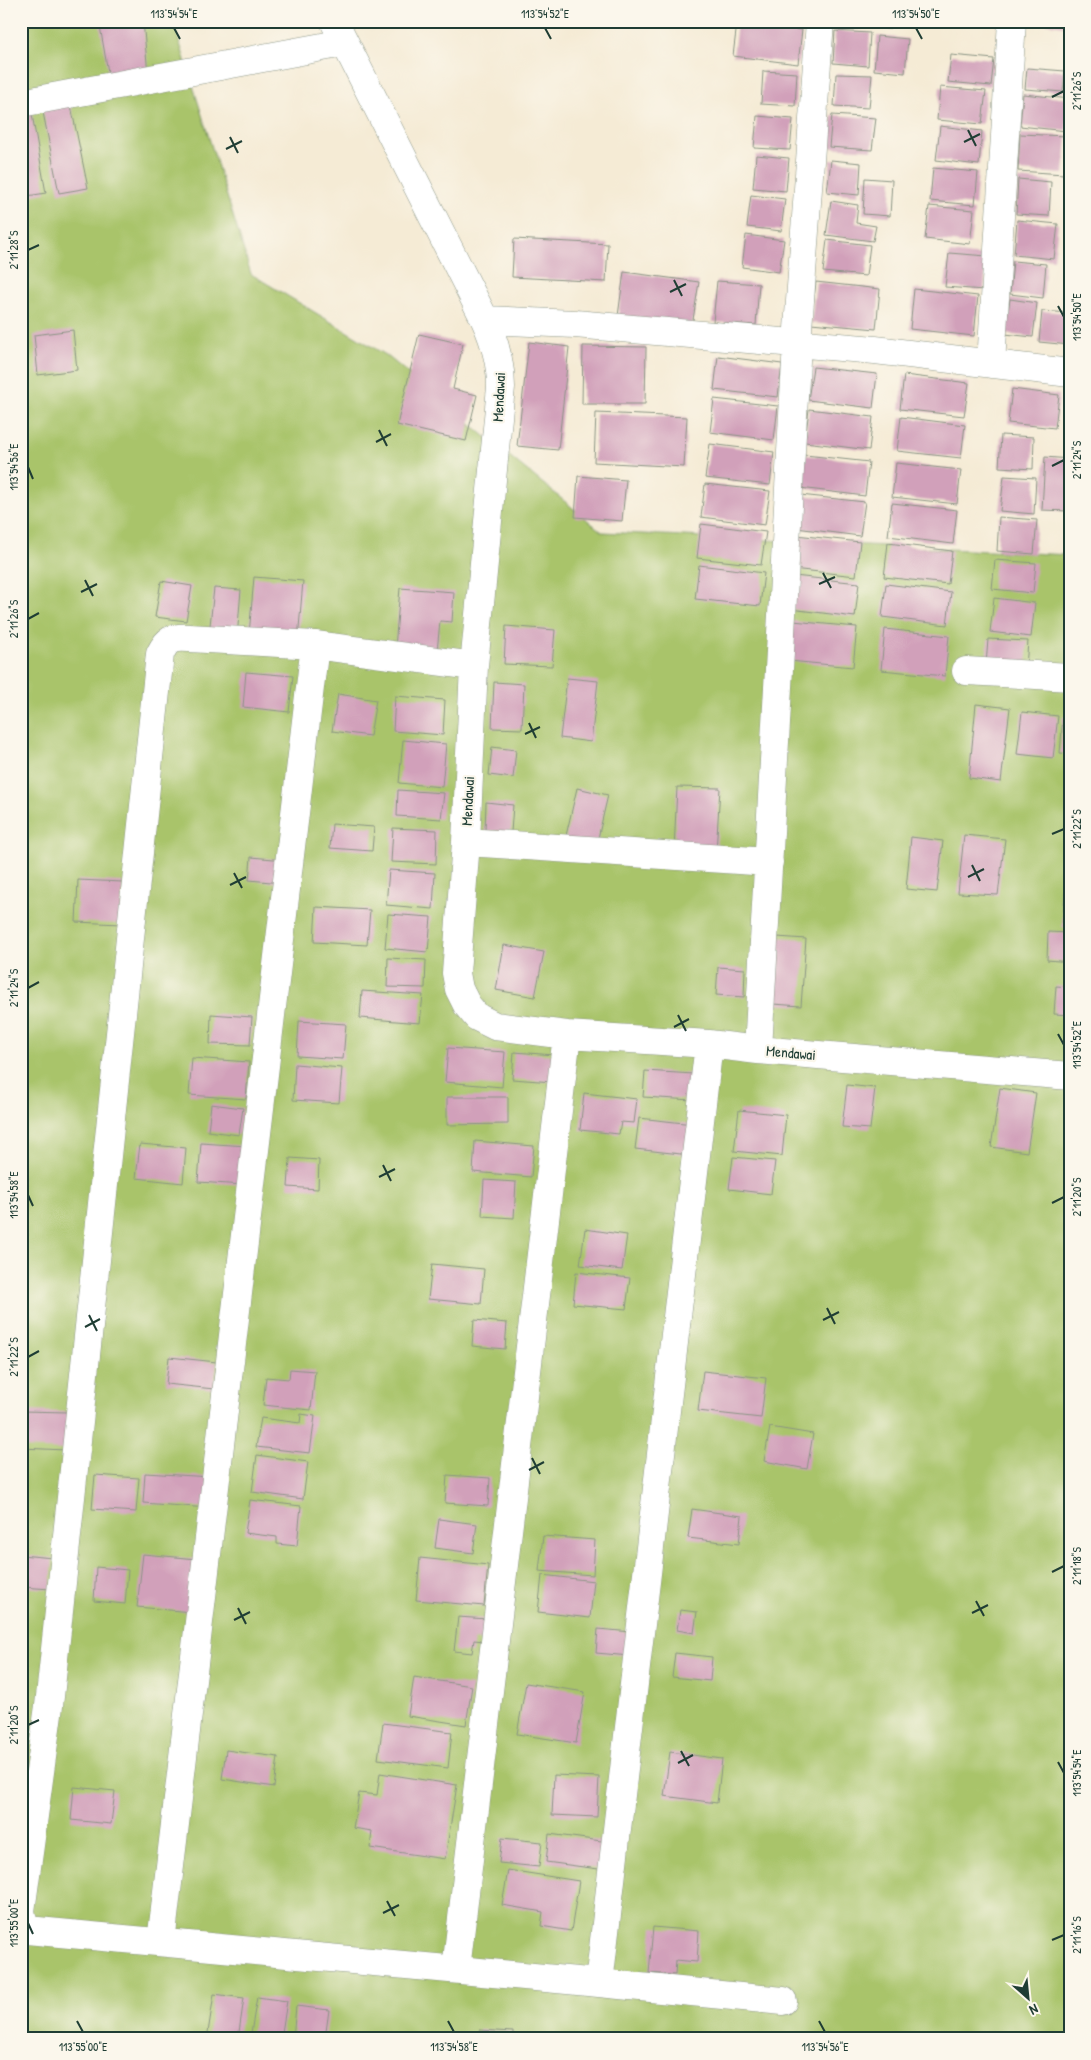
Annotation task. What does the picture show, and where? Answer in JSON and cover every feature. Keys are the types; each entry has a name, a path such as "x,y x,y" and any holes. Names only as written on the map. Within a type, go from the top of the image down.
{"street":[{"path":"758,1050 797,343 820,21"},
{"path":"991,364 1012,21"},
{"path":"21,103 339,32"},
{"name":"Mendawai","path":"339,32 485,320 498,354 501,387 474,666 466,842 456,973 459,989 467,1005 477,1017 495,1026 567,1035 709,1044 758,1050 1070,1076"},
{"path":"485,320 575,324 875,350 1070,373"},
{"path":"474,666 316,645 175,638 164,644 160,654 49,1706 21,1912 23,1921 28,1930 456,1968 783,2001"},
{"path":"162,1942 316,645"},
{"path":"966,671 1070,677"},
{"path":"466,842 769,862"},
{"path":"456,1968 567,1035"},
{"path":"599,1983 709,1044"}],"green space":[{"path":"21,21 173,21 251,274 386,355 602,532 1070,555 1070,2039 21,2039"}],"building":[{"path":"143,21 148,73 109,78 100,26"},
{"path":"866,21 890,21 889,29 866,27"},
{"path":"1026,21 1066,21 1065,26"},
{"path":"737,23 802,30 798,64 733,56"},
{"path":"835,31 870,33 868,66 833,63"},
{"path":"877,36 908,39 905,73 874,70"},
{"path":"951,55 994,59 991,86 948,82"},
{"path":"1027,68 1065,71 1063,92 1025,89"},
{"path":"763,71 797,73 795,106 761,104"},
{"path":"836,74 872,75 869,108 834,106"},
{"path":"940,87 986,91 982,124 937,120"},
{"path":"1023,94 1070,99 1066,131 1020,126"},
{"path":"69,96 88,188 59,193 41,102"},
{"path":"30,103 46,193 21,197 21,105"},
{"path":"832,115 876,118 872,150 829,147"},
{"path":"757,116 793,119 790,150 754,148"},
{"path":"940,126 982,131 979,165 936,160"},
{"path":"1020,134 1067,136 1064,174 1018,171"},
{"path":"756,155 789,158 786,191 753,188"},
{"path":"831,160 861,163 859,195 827,192"},
{"path":"933,168 978,172 975,205 930,201"},
{"path":"865,178 892,180 890,216 863,214"},
{"path":"1018,179 1051,182 1049,216 1016,214"},
{"path":"751,195 785,199 781,231 747,227"},
{"path":"831,201 858,205 856,223 876,226 873,241 826,235"},
{"path":"929,206 974,210 970,244 925,239"},
{"path":"1017,220 1058,224 1054,259 1014,255"},
{"path":"746,235 784,240 779,272 742,267"},
{"path":"514,239 608,244 606,282 512,277"},
{"path":"827,240 870,245 866,276 823,272"},
{"path":"949,253 987,256 984,290 945,287"},
{"path":"1013,261 1046,264 1043,298 1010,294"},
{"path":"624,272 699,282 692,326 618,316"},
{"path":"717,281 759,284 756,325 713,322"},
{"path":"816,282 880,289 876,329 811,323"},
{"path":"914,289 978,296 974,336 910,329"},
{"path":"1010,299 1037,303 1033,337 1005,334"},
{"path":"1042,311 1070,313 1070,345 1039,342"},
{"path":"73,330 77,370 38,375 34,335"},
{"path":"419,334 463,344 453,389 477,395 466,441 397,425"},
{"path":"529,342 569,347 558,450 517,446"},
{"path":"583,346 646,347 645,404 582,404"},
{"path":"718,356 782,364 778,397 714,390"},
{"path":"813,367 877,374 873,408 808,400"},
{"path":"904,375 969,383 964,416 900,409"},
{"path":"1012,389 1059,395 1055,428 1008,423"},
{"path":"714,399 778,406 774,440 710,432"},
{"path":"809,409 873,417 869,450 805,442"},
{"path":"596,413 687,417 684,467 594,462"},
{"path":"901,417 965,425 961,458 897,451"},
{"path":"1001,435 1034,437 1033,469 999,467"},
{"path":"710,444 774,452 770,485 705,478"},
{"path":"805,455 869,462 865,496 800,488"},
{"path":"1045,457 1070,459 1069,511 1042,510"},
{"path":"896,463 961,470 957,504 892,497"},
{"path":"578,476 626,480 622,521 575,517"},
{"path":"1004,476 1036,478 1034,514 1000,511"},
{"path":"705,484 770,491 765,525 701,517"},
{"path":"800,495 865,502 860,536 796,528"},
{"path":"892,503 957,510 953,544 888,536"},
{"path":"999,517 1037,520 1034,554 997,551"},
{"path":"701,524 766,532 761,565 697,558"},
{"path":"796,535 860,542 856,576 792,569"},
{"path":"888,543 952,551 948,584 884,577"},
{"path":"995,560 1036,563 1033,593 992,589"},
{"path":"699,565 764,573 760,606 695,599"},
{"path":"794,576 859,583 855,617 790,609"},
{"path":"254,577 303,581 298,640 249,635"},
{"path":"161,581 192,586 186,621 155,617"},
{"path":"886,584 951,592 947,625 882,617"},
{"path":"214,588 241,590 237,638 209,635"},
{"path":"400,588 454,592 452,622 440,621 437,652 395,648"},
{"path":"994,598 1035,603 1031,637 990,632"},
{"path":"793,621 857,627 853,667 789,661"},
{"path":"506,626 555,630 552,666 504,664"},
{"path":"885,629 949,636 945,676 881,670"},
{"path":"988,639 1028,641 1026,668 986,665"},
{"path":"246,672 293,676 289,712 243,707"},
{"path":"567,678 598,681 591,742 560,738"},
{"path":"494,682 524,684 522,729 492,728"},
{"path":"338,694 376,700 370,736 332,731"},
{"path":"395,696 445,700 443,735 393,731"},
{"path":"976,704 1010,708 1001,782 969,778"},
{"path":"1022,712 1058,716 1053,758 1017,754"},
{"path":"1063,717 1070,717 1070,754 1060,753"},
{"path":"403,740 446,744 442,787 399,783"},
{"path":"492,747 516,750 513,778 489,775"},
{"path":"677,787 720,788 716,852 674,851"},
{"path":"1068,787 1070,787 1070,809 1066,809"},
{"path":"577,788 608,795 596,847 565,840"},
{"path":"398,790 444,793 441,819 397,816"},
{"path":"486,802 513,805 511,832 485,831"},
{"path":"332,824 374,827 372,851 330,848"},
{"path":"393,828 437,830 436,864 391,862"},
{"path":"964,835 1005,839 998,895 958,893"},
{"path":"911,837 943,841 937,892 906,889"},
{"path":"251,857 285,860 282,883 249,880"},
{"path":"389,870 435,873 433,909 386,905"},
{"path":"78,880 123,882 121,924 76,922"},
{"path":"1065,893 1070,894 1070,927 1062,927"},
{"path":"316,907 370,910 367,945 314,942"},
{"path":"388,914 431,917 428,952 385,948"},
{"path":"1048,932 1070,933 1070,962 1047,960"},
{"path":"777,937 806,939 801,1006 773,1004"},
{"path":"504,945 544,952 535,997 496,990"},
{"path":"388,958 426,960 425,988 387,987"},
{"path":"718,967 745,969 744,997 716,995"},
{"path":"1056,986 1070,987 1070,1015 1054,1014"},
{"path":"362,991 423,995 420,1023 360,1018"},
{"path":"211,1014 252,1017 250,1045 210,1044"},
{"path":"299,1021 346,1024 343,1059 297,1056"},
{"path":"448,1048 505,1052 502,1087 445,1082"},
{"path":"514,1052 555,1055 553,1082 512,1079"},
{"path":"192,1058 249,1062 246,1099 189,1095"},
{"path":"295,1064 342,1068 339,1103 293,1100"},
{"path":"645,1071 694,1074 692,1100 643,1097"},
{"path":"847,1085 875,1088 870,1129 842,1127"},
{"path":"1000,1088 1036,1093 1027,1152 991,1147"},
{"path":"584,1093 637,1099 634,1123 621,1122 619,1134 580,1130"},
{"path":"447,1097 508,1097 508,1124 447,1125"},
{"path":"211,1104 243,1108 239,1135 208,1131"},
{"path":"739,1110 786,1115 782,1156 734,1151"},
{"path":"639,1118 693,1124 690,1155 635,1149"},
{"path":"475,1141 534,1146 531,1177 473,1172"},
{"path":"201,1143 247,1146 244,1185 198,1182"},
{"path":"140,1144 186,1148 183,1183 136,1178"},
{"path":"733,1157 775,1161 771,1194 729,1189"},
{"path":"290,1158 319,1160 318,1189 288,1187"},
{"path":"484,1180 516,1182 514,1218 482,1216"},
{"path":"585,1229 627,1235 622,1270 580,1265"},
{"path":"432,1264 484,1269 481,1304 428,1299"},
{"path":"576,1272 630,1278 626,1309 573,1304"},
{"path":"474,1320 507,1323 505,1349 472,1346"},
{"path":"169,1357 217,1362 214,1389 166,1384"},
{"path":"290,1369 315,1371 311,1410 263,1405 266,1377 289,1379"},
{"path":"703,1371 766,1378 761,1418 698,1411"},
{"path":"21,1411 68,1412 66,1450 21,1448"},
{"path":"301,1414 315,1416 310,1453 256,1447 261,1418 300,1423"},
{"path":"770,1427 813,1434 807,1469 764,1461"},
{"path":"257,1455 308,1462 303,1499 252,1492"},
{"path":"145,1473 211,1477 208,1508 143,1503"},
{"path":"95,1475 139,1478 136,1512 92,1509"},
{"path":"447,1475 490,1478 488,1506 445,1503"},
{"path":"250,1500 301,1506 297,1546 277,1544 277,1537 245,1533"},
{"path":"692,1509 742,1516 739,1544 688,1538"},
{"path":"439,1519 477,1524 473,1553 435,1548"},
{"path":"543,1536 595,1540 593,1575 539,1571"},
{"path":"143,1554 197,1559 191,1612 137,1607"},
{"path":"21,1555 53,1558 51,1589 21,1587"},
{"path":"420,1558 488,1565 484,1606 416,1600"},
{"path":"96,1567 128,1570 125,1604 94,1601"},
{"path":"542,1575 594,1581 590,1618 538,1612"},
{"path":"680,1610 697,1612 694,1633 677,1630"},
{"path":"458,1617 487,1619 484,1641 474,1640 472,1653 454,1651"},
{"path":"598,1629 632,1632 630,1656 596,1653"},
{"path":"675,1653 712,1657 710,1681 672,1677"},
{"path":"414,1677 472,1686 466,1725 408,1716"},
{"path":"526,1683 585,1692 576,1743 517,1734"},
{"path":"383,1723 452,1732 448,1768 378,1759"},
{"path":"226,1750 278,1757 274,1787 222,1779"},
{"path":"670,1752 722,1759 717,1803 664,1796"},
{"path":"380,1773 457,1785 445,1859 370,1848 372,1831 353,1828 359,1793 377,1795"},
{"path":"554,1775 599,1777 597,1817 552,1815"},
{"path":"74,1787 115,1791 111,1824 71,1820"},
{"path":"549,1834 609,1842 606,1870 546,1862"},
{"path":"502,1838 542,1842 539,1867 499,1863"},
{"path":"508,1870 579,1881 571,1931 541,1926 543,1912 502,1905"},
{"path":"653,1927 699,1931 697,1962 676,1960 675,1975 649,1973"},
{"path":"214,1994 244,1998 238,2039 207,2039"},
{"path":"257,1997 287,2001 281,2039 250,2039"},
{"path":"296,2006 329,2010 325,2039 293,2039"},
{"path":"479,2030 513,2032 513,2039 479,2039"}]}
